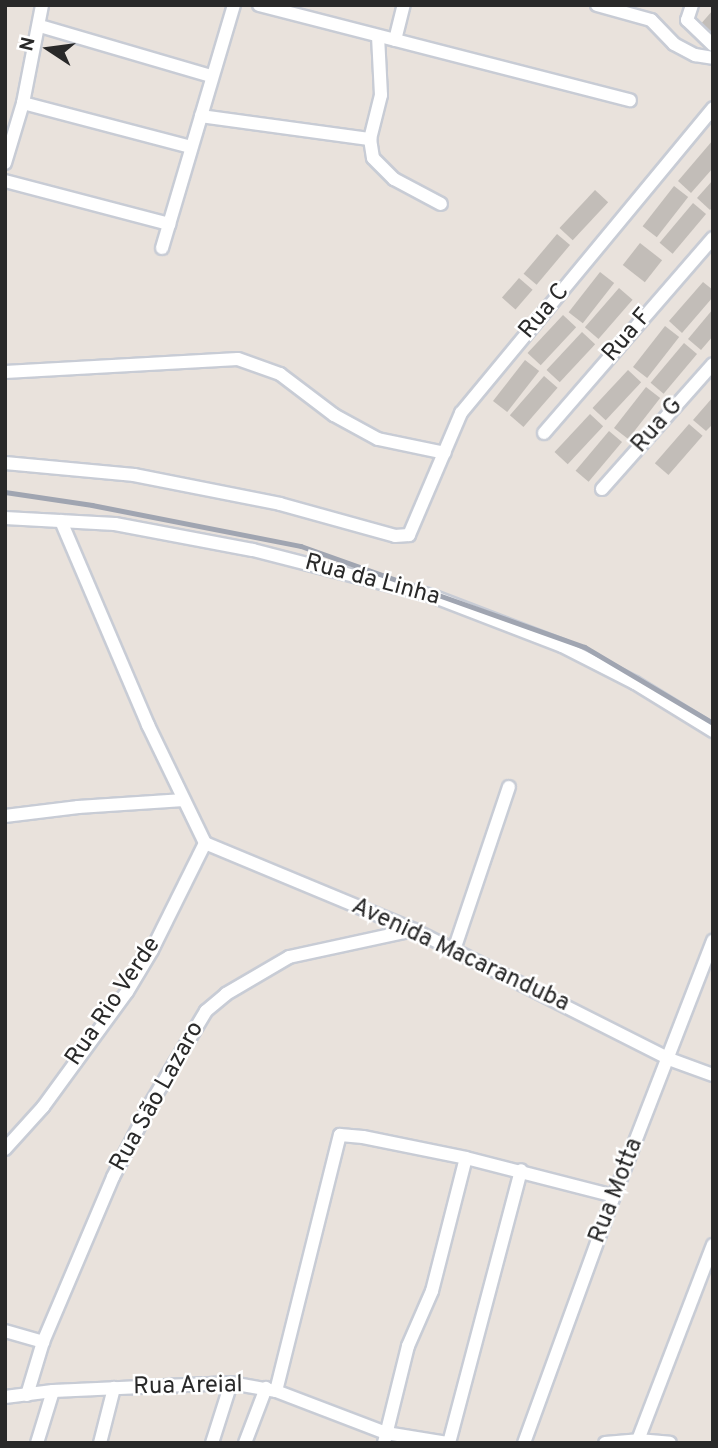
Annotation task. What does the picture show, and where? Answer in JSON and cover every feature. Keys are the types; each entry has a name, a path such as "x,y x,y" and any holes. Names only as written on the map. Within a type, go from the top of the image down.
{"street":[{"path":"5,163 23,103 42,5"},
{"path":"162,248 234,5"},
{"path":"259,5 630,100"},
{"path":"394,40 404,5"},
{"path":"597,5 651,20 674,44 695,55 713,58"},
{"path":"692,5 687,14 689,25 713,45"},
{"path":"40,26 211,76"},
{"path":"378,36 381,95 370,139 376,164 394,179 441,204"},
{"path":"23,103 191,147"},
{"name":"Rua C","path":"5,463 142,476 280,504 395,536 409,535 445,453 452,428 461,413 713,108"},
{"path":"201,116 370,139"},
{"path":"5,181 169,224"},
{"name":"Rua F","path":"544,433 713,238"},
{"path":"5,372 237,359 280,374 334,415 378,439 445,453"},
{"name":"Rua G","path":"602,489 713,364"},
{"name":"Rua da Linha","path":"5,518 116,524 253,550 438,598 562,646 635,683 713,731"},
{"path":"61,521 205,843"},
{"path":"454,950 509,787"},
{"path":"5,816 78,807 184,800"},
{"name":"Avenida Macaranduba","path":"205,843 414,930 669,1059 713,1075"},
{"name":"Rua Rio Verde","path":"5,1149 43,1107 127,992 152,950 205,843"},
{"name":"Rua São Lazaro","path":"27,1395 43,1342 113,1177 151,1103 206,1011 226,994 289,957 414,930"},
{"name":"Rua Motta","path":"524,1443 614,1196 713,941"},
{"path":"245,1443 271,1389 340,1135 363,1137 521,1170 614,1196"},
{"path":"385,1438 412,1334 432,1291 466,1158"},
{"path":"448,1443 521,1170"},
{"path":"638,1440 713,1245"},
{"path":"5,1331 43,1342"},
{"path":"212,1443 231,1383"},
{"name":"Rua Areial","path":"5,1397 53,1391 231,1383 271,1389 385,1438 448,1443"},
{"path":"100,1443 114,1388"},
{"path":"37,1443 53,1391"},
{"path":"605,1443 638,1440 670,1443"}],"building":[{"path":"713,10 713,37 699,26"},
{"path":"713,140 713,168 691,193 678,181"},
{"path":"713,180 713,207 710,210 697,198"},
{"path":"674,186 688,197 657,237 643,226"},
{"path":"595,190 608,202 573,240 560,228"},
{"path":"693,203 706,214 673,254 660,243"},
{"path":"557,234 570,245 537,285 524,274"},
{"path":"640,243 662,260 645,282 623,265"},
{"path":"600,272 614,283 583,323 569,312"},
{"path":"519,278 533,290 516,309 502,298"},
{"path":"703,282 713,290 713,297 682,333 669,321"},
{"path":"619,288 633,300 598,339 585,327"},
{"path":"713,309 713,336 701,350 688,339"},
{"path":"563,315 576,327 541,365 528,353"},
{"path":"665,326 679,337 647,378 633,367"},
{"path":"582,332 595,344 560,382 547,370"},
{"path":"684,343 697,354 664,394 651,383"},
{"path":"525,360 539,371 507,412 493,401"},
{"path":"628,370 641,382 606,420 593,408"},
{"path":"544,376 558,388 523,427 510,415"},
{"path":"646,387 660,398 628,439 614,428"},
{"path":"713,397 713,424 706,431 693,420"},
{"path":"590,414 603,426 568,464 555,452"},
{"path":"689,424 703,436 668,475 655,463"},
{"path":"609,431 622,442 589,482 576,471"}],"railway":[{"path":"5,492 92,505 301,546 585,647 713,723"}]}
